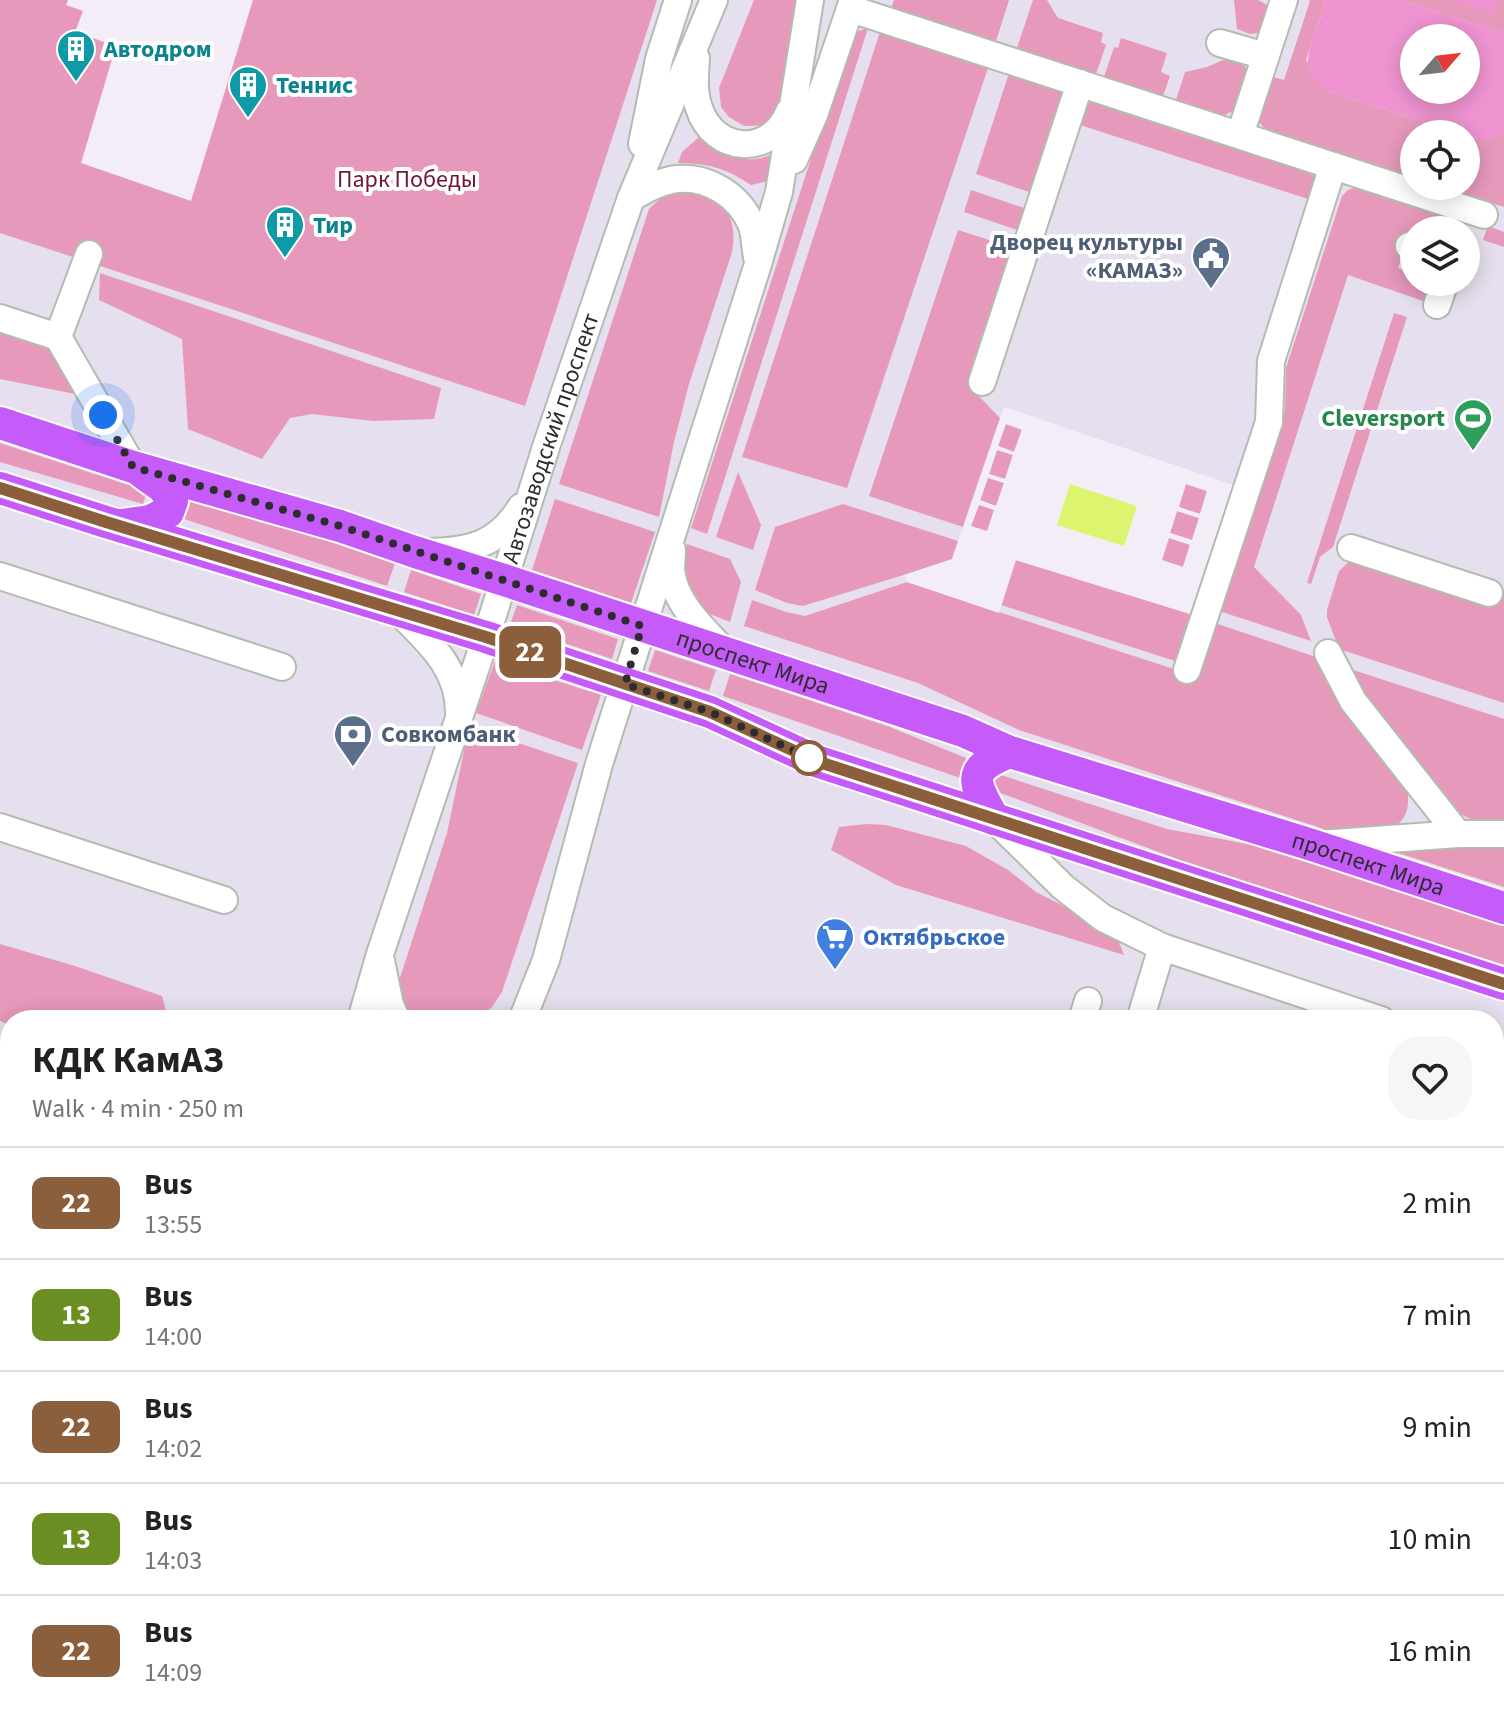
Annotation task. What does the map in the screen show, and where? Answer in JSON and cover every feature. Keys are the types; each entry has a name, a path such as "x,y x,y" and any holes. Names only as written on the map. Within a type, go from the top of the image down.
{"main road":[{"name":"проспект Мира","path":"0,423 133,467 340,526 963,731 1010,752 1504,908"},
{"path":"118,526 150,521 168,512 172,501 164,488 133,467"},
{"path":"0,488 486,637 710,712 816,761 1504,984"},
{"path":"994,819 977,782 981,767 990,759 1010,752"}],"street":[{"path":"631,198 659,59 678,0"},
{"name":"Автозаводский проспект","path":"364,1010 631,198 714,0"},
{"path":"526,1010 546,960 590,797 779,192 810,0"},
{"path":"1240,135 1284,0"},
{"path":"779,192 814,115 852,4 1333,166 1466,216"},
{"path":"697,42 696,94 699,109 714,133 731,142 748,145 764,141 779,130 788,117 794,97"},
{"path":"1220,43 1265,56"},
{"path":"982,382 1080,83"},
{"path":"1187,670 1269,422 1271,361 1333,166"},
{"path":"631,198 657,184 675,179 695,179 716,186 737,202 752,227 758,264"},
{"path":"58,337 89,254"},
{"path":"0,318 58,337 133,467"},
{"path":"415,552 458,551 480,545 499,535 516,516 535,483"},
{"path":"672,530 672,575 680,599 728,655"},
{"path":"1351,548 1489,593"},
{"path":"0,576 282,667"},
{"path":"396,609 450,670 459,695 459,715"},
{"path":"1328,653 1353,701 1458,834"},
{"path":"1394,839 1409,830 1418,817 1420,801 1416,781"},
{"path":"994,819 1063,887 1103,918 1162,947 1344,1010"},
{"path":"0,827 224,900"},
{"path":"1312,845 1458,834 1504,834"},
{"path":"1143,1010 1162,947"},
{"path":"380,954 392,1010"}],"green space":[{"name":"Парк Победы","path":"0,0 657,0 525,406 0,233"},
{"path":"754,0 803,0 784,108 767,125 744,126 729,117 721,107 719,88"},
{"path":"894,0 1009,0 996,41 891,9"},
{"path":"1033,0 1047,0 1058,18 1103,33 1101,42 1106,45 1096,74 1017,48"},
{"path":"1234,0 1258,0 1269,6 1259,33 1250,34 1237,29"},
{"path":"1326,0 1306,60 1325,90 1417,120 1400,120 1400,173 1264,128 1257,120 1269,76 1284,80 1310,1"},
{"path":"1400,0 1504,0 1504,33"},
{"path":"868,28 707,534 691,528 848,45 856,32"},
{"path":"880,32 988,68 847,488 742,457"},
{"path":"1121,38 1167,53 1161,72 1170,76 1163,96 1104,77 1114,47 1118,48"},
{"path":"1228,58 1242,63 1249,72 1236,110 1222,116 1176,100 1185,72"},
{"path":"1009,73 1065,92 1032,193 976,174"},
{"path":"1086,98 1311,171 1315,178 1308,199 1077,124"},
{"path":"1504,131 1504,207 1480,199 1480,138 1495,137"},
{"path":"699,137 717,150 737,158 758,159 779,151 768,181 751,185 716,168 678,163 682,152"},
{"path":"1356,187 1447,216 1400,216 1400,293 1348,275 1254,567 1301,615 1311,641 1219,611 1285,410 1286,368 1342,196"},
{"path":"971,190 1027,209 1020,231 964,212"},
{"path":"682,192 707,197 724,208 733,226 733,238 732,252 689,384 659,517 559,484 649,209 656,202"},
{"path":"1488,226 1504,232 1504,247 1483,240"},
{"path":"958,230 1014,248 969,386 1000,418 963,527 869,496"},
{"path":"100,273 441,388 434,419 373,421 312,414 290,418 262,459 188,429 182,339 99,300"},
{"path":"1409,296 1429,296 1423,301"},
{"path":"1394,313 1407,317 1333,547 1320,557 1311,584 1307,583"},
{"path":"0,324 43,340 75,394 0,379"},
{"path":"1006,424 1022,429 1014,452 998,446"},
{"path":"0,443 147,491 143,504 0,462"},
{"path":"997,450 1013,455 1005,479 989,474"},
{"path":"738,472 761,525 753,550 716,537"},
{"path":"988,477 1004,483 996,506 980,501"},
{"path":"1186,484 1207,491 1200,514 1178,507"},
{"path":"172,490 395,563 387,586 166,513"},
{"path":"555,499 655,532 631,603 532,570"},
{"path":"843,504 958,541 952,560 803,606 755,590 775,527"},
{"path":"979,504 995,510 987,532 971,526"},
{"path":"1177,511 1199,518 1192,540 1170,533"},
{"path":"1169,537 1190,544 1183,567 1161,560"},
{"path":"687,544 730,559 741,582 730,622 695,606 680,567"},
{"path":"1015,560 1190,614 1175,661 1001,605"},
{"path":"1351,560 1504,592 1504,703 1339,649 1327,610 1339,571"},
{"path":"411,570 481,594 474,615 404,592"},
{"path":"907,582 1198,677 1215,623 1319,658 1406,786 1408,805 1404,817 1395,826 1386,829 1324,829 1019,730 918,683 744,626 752,600 805,616"},
{"path":"517,605 618,639 612,659 510,625"},
{"path":"655,650 716,670 709,691 648,671"},
{"path":"495,661 601,695 582,750 476,713"},
{"path":"1347,668 1504,719 1504,823 1469,818 1451,806 1364,698"},
{"path":"730,674 890,727 966,758 970,763 966,780 723,696"},
{"path":"471,727 578,763 502,992 492,1007 488,1010 404,1010 398,984 447,833"},
{"path":"1001,775 1167,829 1264,847 1504,926 1504,965 1180,860 995,791 993,781"},
{"path":"886,825 966,846 1008,870 1036,892 1115,932 1124,955 896,885 831,850 839,827"},
{"path":"1504,842 1504,887 1389,850"},
{"path":"0,944 162,996 166,1010 0,1010"}],"shaded area":[{"path":"68,0 253,0 191,201 81,163 116,46 75,32 83,11 66,5"},
{"path":"1326,0 1400,0 1476,24 1400,24 1400,104 1480,104 1480,25 1504,33 1504,131 1491,139 1480,139 1480,120 1417,120 1325,90 1313,78 1308,67 1313,38"},
{"path":"1451,0 1497,0 1493,14"},
{"path":"1004,407 1233,485 1190,614 1016,560 999,613 907,582 904,575 952,559","holes":["1006,424 1022,430 1014,452 998,446","997,450 1013,455 1005,479 989,474","988,478 1004,483 996,506 980,500","1186,484 1207,491 1200,514 1179,507","979,505 994,510 987,531 971,526","1177,511 1199,518 1192,540 1170,533","1169,538 1190,545 1183,567 1162,560"]},
{"path":"1070,484 1137,506 1124,546 1057,525"}],"bus line":[{"name":"22","path":"0,488 486,637 710,712 816,761 1504,984"}],"place":[{"name":"Автодром","path":"76,83"},
{"name":"Теннис","path":"248,119"},
{"name":"Тир","path":"285,259"},
{"name":"Дворец культуры «КАМАЗ»","path":"1211,290"},
{"name":"Cleversport","path":"1473,452"},
{"name":"Совкомбанк","path":"353,768"},
{"name":"Октябрьское","path":"835,971"}],"route":[{"path":"103,415 133,467 340,526 642,626 625,684 710,712 816,761 809,758"}]}
